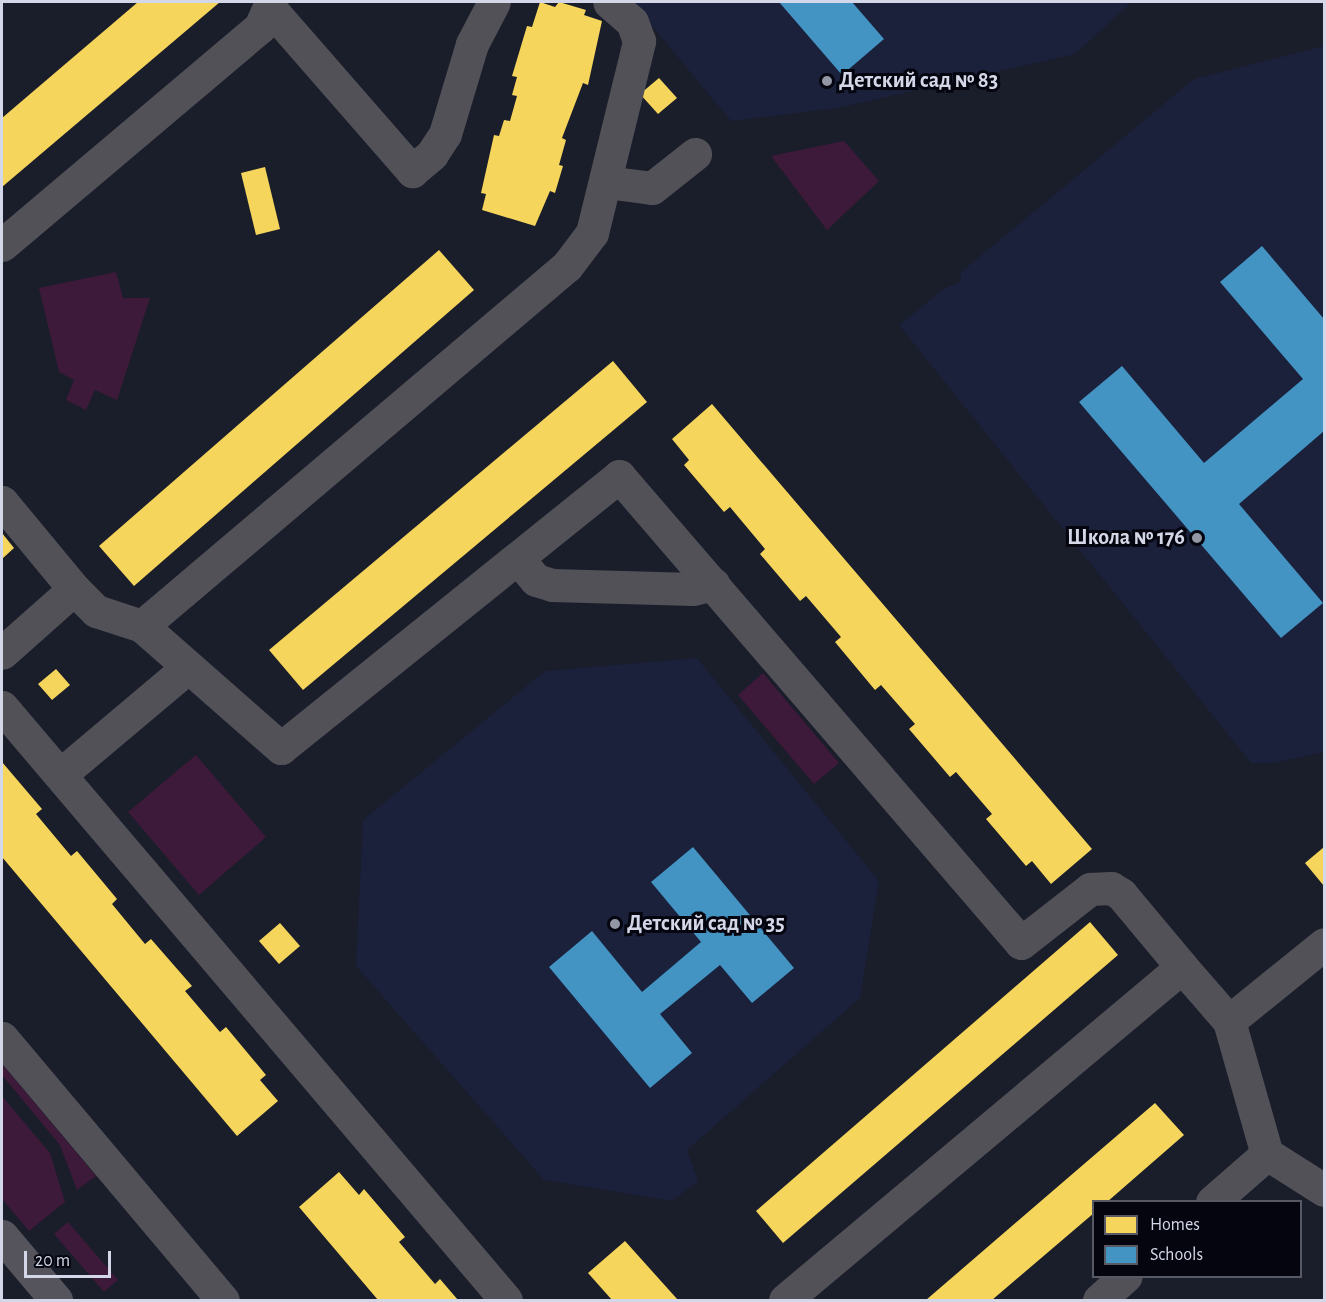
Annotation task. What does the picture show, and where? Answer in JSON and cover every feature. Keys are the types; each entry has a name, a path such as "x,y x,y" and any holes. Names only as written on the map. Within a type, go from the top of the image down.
{"main road":[{"path":"2,1236 56,1300"}],"street":[{"path":"2,245 260,27 269,4 412,171 432,154 445,134 472,44 494,2"},
{"path":"142,626 567,266 592,233 639,41 632,22 609,2"},
{"path":"606,182 652,188 695,154"},
{"path":"2,502 74,589 96,611 142,626 281,747 519,560 619,476 1021,943 1090,889 1111,888 1121,894 1229,1022 1267,1154 1323,1186"},
{"path":"519,560 536,580 552,585 693,589 713,584"},
{"path":"2,653 74,589"},
{"path":"61,774 188,667"},
{"path":"2,707 506,1300"},
{"path":"1229,1022 1324,944"},
{"path":"785,1300 1182,967"},
{"path":"2,1038 223,1300"},
{"path":"1214,1200 1267,1154"},
{"path":"1099,1300 1124,1278"}],"shaded area":[{"name":"Детский сад № 83","path":"632,2 1132,2 1075,54 838,108 731,121"},
{"name":"Школа № 176","path":"1324,46 1324,752 1274,763 1251,763 899,325 945,288 960,282 961,272 1194,79"},
{"path":"844,141 879,181 827,230 771,156"},
{"path":"116,272 123,298 150,298 117,400 95,390 86,410 66,400 74,380 59,372 39,288"},
{"name":"Детский сад № 35","path":"697,658 879,881 860,998 687,1150 698,1181 672,1201 544,1180 356,966 363,820 545,671"},
{"path":"763,673 839,763 814,784 738,695"},
{"path":"196,755 266,837 199,895 128,812"},
{"path":"2,1064 96,1176 77,1190 60,1145 2,1075"},
{"path":"2,1096 50,1153 65,1202 29,1231 2,1199"},
{"path":"68,1222 118,1280 104,1292 54,1234"}],"building: Homes":[{"path":"138,2 220,2 2,187 2,118"},
{"path":"540,2 555,7 559,2 586,10 584,15 602,21 588,85 583,83 562,138 566,140 559,165 563,166 555,193 550,191 535,226 482,210 486,194 481,193 494,135 499,136 504,120 510,121 517,96 512,95 517,77 512,76 527,26 532,27"},
{"path":"659,78 677,98 658,114 640,94"},
{"path":"265,167 280,229 256,235 241,173"},
{"path":"439,250 474,290 134,586 99,546"},
{"path":"613,361 647,402 303,690 269,650"},
{"path":"712,404 1092,849 1051,884 1032,861 1026,866 986,819 992,814 956,772 950,777 909,729 915,724 881,685 875,690 835,642 841,637 806,596 800,601 760,554 765,549 730,507 724,512 684,465 689,460 672,439"},
{"path":"2,533 14,548 2,559"},
{"path":"56,669 70,685 52,700 38,684"},
{"path":"2,762 42,809 36,814 71,856 77,851 117,899 112,904 145,944 151,939 192,986 185,991 220,1032 226,1027 266,1075 260,1080 278,1101 237,1136 2,857"},
{"path":"1324,847 1324,886 1305,863"},
{"path":"1090,922 1118,955 783,1243 756,1211"},
{"path":"280,923 300,946 279,964 259,941"},
{"path":"1155,1103 1184,1135 1109,1200 1092,1200 1092,1215 992,1300 926,1300"},
{"path":"339,1172 359,1195 364,1189 405,1237 399,1242 435,1284 440,1279 458,1300 378,1300 299,1207"},
{"path":"625,1241 678,1300 612,1300 588,1273"}],"building: Schools":[{"path":"779,2 852,2 884,39 842,75"},
{"path":"1262,246 1324,319 1324,431 1239,504 1323,603 1281,638 1079,402 1122,366 1204,463 1303,379 1220,282"},
{"path":"693,847 794,968 752,1003 720,965 660,1014 692,1053 650,1088 549,967 592,931 642,992 701,942 651,882"}],"place":[{"name":"Детский сад № 83","path":"827,81"},
{"name":"Школа № 176","path":"1197,538"},
{"name":"Детский сад № 35","path":"615,924"}]}
